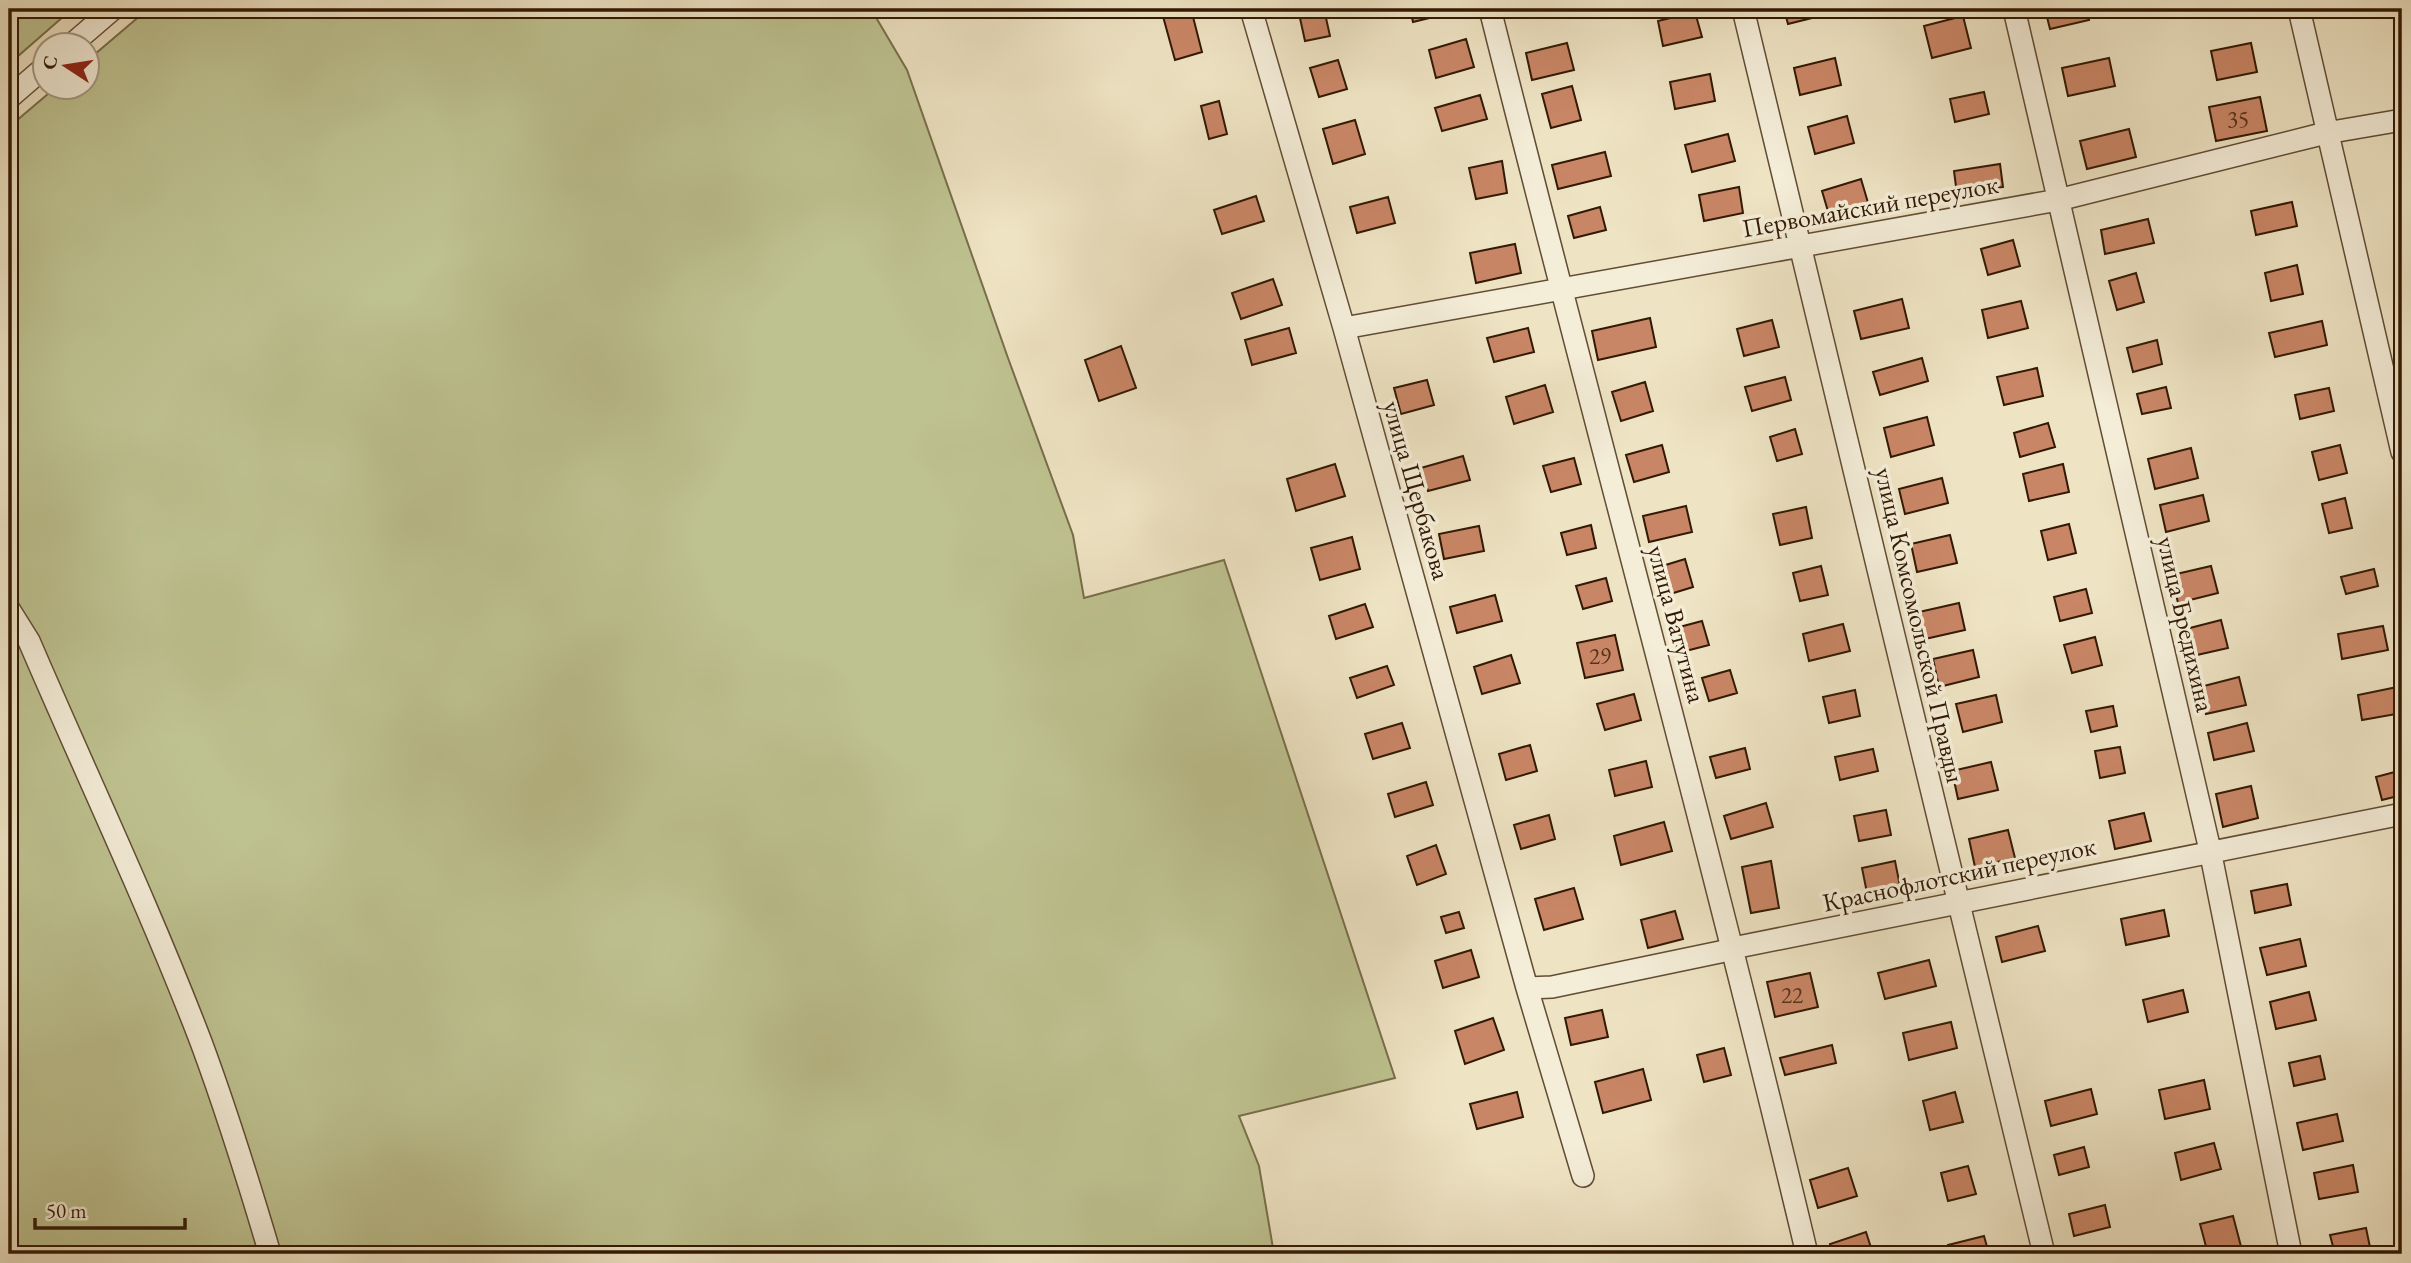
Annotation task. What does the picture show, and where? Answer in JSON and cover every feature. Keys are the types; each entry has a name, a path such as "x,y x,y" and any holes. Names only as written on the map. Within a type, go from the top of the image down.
{"street":[{"path":"86,32 113,9"},
{"name":"улица Щербакова","path":"1251,9 1345,328 1527,988 1583,1176"},
{"name":"улица Ватутина","path":"1490,9 1733,948 1807,1254"},
{"name":"улица Комсомольской Правды","path":"1743,9 2044,1254"},
{"name":"улица Бредихина","path":"2014,9 2210,850 2291,1254"},
{"path":"2299,9 2402,452"},
{"path":"9,98 32,78"},
{"name":"Первомайский переулок","path":"1345,328 2058,200 2326,133 2402,120"},
{"path":"9,609 29,640 201,1041 239,1147 270,1254"},
{"name":"Краснофлотский переулок","path":"1527,988 1552,987 2210,850 2402,814"}],"green space":[{"path":"9,9 72,9 46,32 32,32 32,44 9,64"},
{"path":"148,9 871,9 907,70 1073,535 1084,598 1224,560 1395,1078 1239,1116 1259,1166 1274,1254 9,1254 9,127 38,102 102,102 102,48"}],"building":[{"path":"1161,9 1191,9 1202,52 1175,60"},
{"path":"1298,9 1324,9 1330,36 1305,41"},
{"path":"1410,9 1453,9 1454,12 1413,22"},
{"path":"1784,9 1818,9 1820,16 1788,24"},
{"path":"2045,9 2087,9 2089,20 2050,29"},
{"path":"1695,12 1702,37 1663,46 1658,21"},
{"path":"1963,16 1971,48 1932,58 1924,26"},
{"path":"1466,39 1474,67 1436,78 1429,50"},
{"path":"1567,43 1574,70 1532,80 1526,53"},
{"path":"2251,43 2257,72 2217,80 2211,51"},
{"path":"1835,58 1841,85 1800,95 1794,68"},
{"path":"2109,58 2115,86 2068,96 2062,68"},
{"path":"1338,60 1347,89 1319,97 1310,68"},
{"path":"1710,74 1715,101 1675,109 1670,82"},
{"path":"1572,86 1581,120 1551,128 1542,94"},
{"path":"1984,92 1989,114 1955,122 1950,99"},
{"path":"1480,95 1487,119 1442,131 1435,108"},
{"path":"2260,97 2267,131 2216,141 2209,107"},
{"path":"1219,101 1227,134 1209,139 1201,106"},
{"path":"1847,116 1854,143 1815,154 1808,127"},
{"path":"1355,120 1365,154 1333,164 1323,129"},
{"path":"2129,129 2136,157 2087,169 2080,141"},
{"path":"1728,134 1735,161 1692,172 1685,145"},
{"path":"1605,152 1611,176 1558,189 1552,165"},
{"path":"1502,161 1507,193 1476,199 1469,168"},
{"path":"2000,164 2003,187 1957,194 1954,171"},
{"path":"1861,179 1869,206 1830,218 1822,191"},
{"path":"1739,187 1743,213 1704,221 1699,195"},
{"path":"1256,196 1264,221 1222,234 1214,210"},
{"path":"1388,197 1395,223 1357,233 1350,207"},
{"path":"2292,202 2297,226 2256,235 2251,211"},
{"path":"1600,207 1606,230 1574,238 1568,216"},
{"path":"2148,219 2154,243 2105,254 2101,230"},
{"path":"2013,240 2020,266 1988,275 1981,249"},
{"path":"1515,244 1521,273 1476,283 1470,253"},
{"path":"2297,265 2303,294 2271,301 2265,273"},
{"path":"2136,273 2144,302 2117,310 2109,281"},
{"path":"1273,279 1282,305 1241,319 1232,293"},
{"path":"2402,286 2402,322 2395,288"},
{"path":"1902,299 1909,328 1861,339 1854,311"},
{"path":"2021,301 2028,328 1988,338 1982,310"},
{"path":"1650,318 1656,347 1598,360 1592,331"},
{"path":"1772,320 1779,347 1744,356 1737,329"},
{"path":"2322,321 2327,345 2275,357 2269,333"},
{"path":"1289,328 1296,353 1252,365 1245,340"},
{"path":"1528,328 1534,352 1494,362 1487,338"},
{"path":"2157,340 2162,364 2133,372 2127,348"},
{"path":"1121,346 1136,388 1099,401 1085,360"},
{"path":"1922,358 1928,381 1880,395 1873,372"},
{"path":"2037,368 2043,396 2004,405 1997,377"},
{"path":"1785,377 1791,400 1752,411 1745,387"},
{"path":"1427,380 1434,405 1401,414 1394,388"},
{"path":"1645,382 1653,411 1621,421 1612,392"},
{"path":"1545,385 1553,412 1514,424 1506,397"},
{"path":"2166,387 2171,408 2142,414 2137,394"},
{"path":"2329,388 2334,411 2300,419 2295,395"},
{"path":"1927,417 1934,445 1891,457 1884,428"},
{"path":"2048,423 2055,447 2020,457 2014,433"},
{"path":"1795,429 1802,454 1777,461 1770,437"},
{"path":"1662,445 1669,472 1634,482 1626,455"},
{"path":"2340,445 2347,473 2319,480 2312,452"},
{"path":"2191,448 2198,478 2155,489 2148,459"},
{"path":"1463,456 1470,480 1428,491 1421,468"},
{"path":"1574,458 1581,484 1551,492 1543,466"},
{"path":"1335,464 1345,496 1296,511 1287,479"},
{"path":"2063,464 2069,492 2029,501 2023,474"},
{"path":"1942,478 1948,503 1905,514 1899,489"},
{"path":"2203,495 2209,521 2166,532 2160,505"},
{"path":"2345,498 2352,528 2329,533 2322,504"},
{"path":"1686,506 1692,532 1649,542 1643,516"},
{"path":"1806,507 1812,538 1780,545 1773,514"},
{"path":"2069,524 2076,553 2048,560 2041,531"},
{"path":"1591,525 1596,548 1567,555 1561,533"},
{"path":"1479,526 1484,551 1444,559 1439,534"},
{"path":"1950,535 1957,563 1917,572 1911,544"},
{"path":"1352,537 1360,569 1320,580 1311,548"},
{"path":"1685,559 1693,587 1667,595 1659,567"},
{"path":"1821,566 1828,595 1800,601 1793,573"},
{"path":"2211,566 2218,593 2178,603 2172,575"},
{"path":"2374,569 2378,586 2346,594 2341,577"},
{"path":"1606,578 1612,601 1583,609 1576,586"},
{"path":"2086,589 2092,613 2060,621 2054,597"},
{"path":"1495,595 1502,621 1457,633 1450,607"},
{"path":"1959,603 1965,630 1925,639 1919,612"},
{"path":"1365,604 1373,627 1336,639 1329,616"},
{"path":"2221,620 2228,648 2188,657 2182,630"},
{"path":"1702,621 1709,645 1678,653 1672,629"},
{"path":"1843,624 1850,651 1809,661 1803,634"},
{"path":"2383,626 2388,650 2342,659 2338,634"},
{"path":"1615,635 1623,670 1585,678 1577,643"},
{"path":"2095,637 2102,665 2072,673 2064,645"},
{"path":"1973,650 1979,677 1939,687 1933,659"},
{"path":"1511,655 1520,683 1482,694 1474,667"},
{"path":"1387,666 1394,685 1357,698 1350,678"},
{"path":"1730,670 1737,693 1709,701 1702,678"},
{"path":"2239,677 2246,705 2206,714 2200,687"},
{"path":"2402,686 2402,713 2362,720 2358,695"},
{"path":"1855,690 1860,716 1829,723 1823,697"},
{"path":"1634,694 1641,720 1605,730 1597,704"},
{"path":"1996,695 2002,722 1963,732 1956,704"},
{"path":"2113,706 2117,726 2091,732 2086,711"},
{"path":"1402,723 1410,748 1373,759 1365,734"},
{"path":"2247,723 2254,751 2214,760 2208,733"},
{"path":"1530,745 1537,771 1506,780 1499,754"},
{"path":"2120,747 2125,773 2100,778 2095,751"},
{"path":"1745,748 1750,769 1716,778 1710,757"},
{"path":"1873,749 1878,771 1840,780 1835,757"},
{"path":"1646,761 1652,787 1615,796 1609,770"},
{"path":"1991,762 1998,790 1958,799 1952,771"},
{"path":"2402,770 2402,795 2382,800 2376,777"},
{"path":"1426,782 1433,805 1395,817 1388,794"},
{"path":"2251,786 2258,818 2223,827 2216,794"},
{"path":"1766,803 1773,827 1731,839 1724,816"},
{"path":"1886,810 1891,835 1859,841 1854,816"},
{"path":"2144,813 2151,841 2115,849 2109,821"},
{"path":"1549,815 1555,839 1521,849 1514,825"},
{"path":"1664,822 1672,851 1621,865 1614,836"},
{"path":"2008,830 2015,858 1975,867 1969,839"},
{"path":"1436,845 1446,874 1417,885 1407,856"},
{"path":"1771,861 1779,908 1751,913 1742,867"},
{"path":"1895,861 1900,886 1867,893 1862,868"},
{"path":"2287,884 2291,905 2255,913 2251,891"},
{"path":"1574,888 1583,919 1544,930 1535,899"},
{"path":"2164,910 2169,936 2126,945 2121,919"},
{"path":"1675,911 1683,939 1648,948 1641,920"},
{"path":"1459,912 1464,928 1446,933 1441,917"},
{"path":"2038,926 2045,951 2002,962 1996,937"},
{"path":"2300,939 2306,966 2267,975 2260,948"},
{"path":"1471,950 1479,977 1443,988 1435,961"},
{"path":"1929,960 1936,986 1885,999 1878,973"},
{"path":"1810,973 1818,1007 1775,1017 1767,982"},
{"path":"2183,990 2188,1012 2148,1022 2143,1000"},
{"path":"2309,992 2316,1020 2276,1029 2270,1002"},
{"path":"1602,1010 1608,1037 1571,1045 1565,1018"},
{"path":"1493,1018 1504,1050 1465,1064 1455,1031"},
{"path":"1951,1022 1957,1048 1909,1060 1903,1033"},
{"path":"1832,1045 1836,1063 1785,1075 1780,1058"},
{"path":"1724,1048 1731,1075 1704,1082 1697,1055"},
{"path":"2320,1056 2325,1079 2294,1086 2289,1063"},
{"path":"1643,1069 1651,1100 1603,1113 1595,1082"},
{"path":"2204,1080 2210,1109 2165,1119 2159,1090"},
{"path":"2091,1089 2097,1114 2051,1126 2045,1101"},
{"path":"1517,1092 1523,1117 1477,1129 1470,1104"},
{"path":"1955,1092 1963,1122 1930,1130 1923,1101"},
{"path":"2337,1114 2343,1141 2303,1150 2297,1123"},
{"path":"2214,1143 2221,1169 2181,1180 2175,1153"},
{"path":"2084,1147 2089,1167 2059,1175 2054,1155"},
{"path":"2353,1165 2358,1192 2319,1199 2314,1173"},
{"path":"1968,1166 1976,1194 1948,1201 1941,1173"},
{"path":"1848,1168 1857,1196 1818,1208 1810,1180"},
{"path":"2105,1205 2110,1227 2074,1236 2069,1214"},
{"path":"2233,1216 2243,1254 2208,1254 2200,1224"},
{"path":"2366,1228 2371,1252 2335,1254 2330,1235"},
{"path":"1866,1232 1873,1254 1834,1254 1830,1244"},
{"path":"1984,1236 1989,1254 1950,1254 1948,1245"}]}
